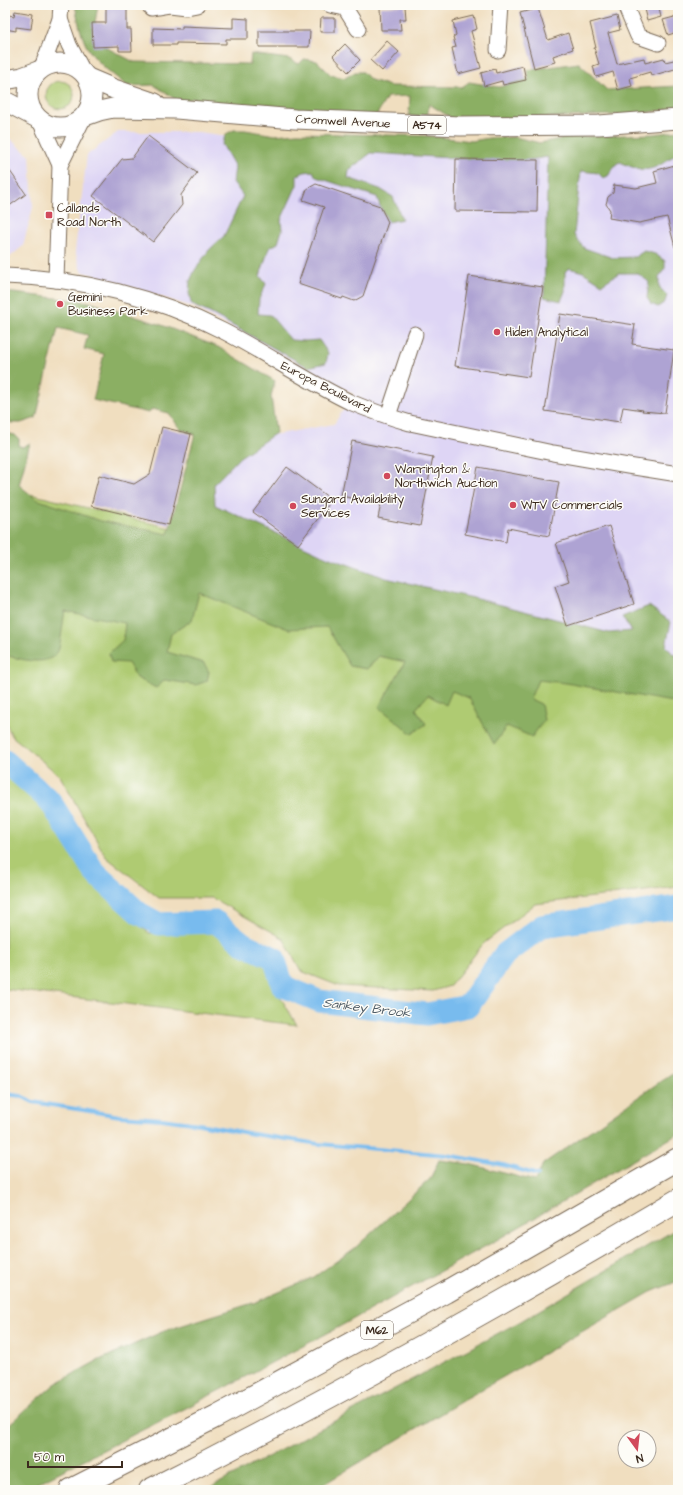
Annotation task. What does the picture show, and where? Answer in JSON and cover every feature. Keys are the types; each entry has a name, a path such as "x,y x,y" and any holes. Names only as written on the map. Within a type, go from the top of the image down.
{"highway":[{"name":"M62","path":"71,1490 217,1416 446,1292 678,1159"},
{"path":"150,1490 435,1339 602,1245 678,1200"}],"main road":[{"name":"A574","path":"5,80 39,71 49,65 59,63 69,64 78,68 86,76"},
{"path":"38,119 31,110 28,100 28,89 32,80 39,71"},
{"path":"84,117 90,107 93,97 92,87 86,76"},
{"name":"Cromwell Avenue","path":"86,76 114,89 176,109"},
{"name":"A574","path":"5,101 52,126 66,127 75,124 84,117"},
{"name":"Cromwell Avenue","path":"84,117 99,111 113,108 176,109 295,119 460,126 599,125 678,119"}],"street":[{"path":"151,8 170,5 187,7 197,5"},
{"path":"330,5 345,8 358,29"},
{"path":"498,50 501,5"},
{"path":"627,5 627,10 638,36 658,43"},
{"path":"39,71 60,12"},
{"path":"60,12 69,45 86,76"},
{"path":"56,280 60,165 84,117"},
{"path":"38,119 60,165"},
{"name":"Europa Boulevard","path":"5,276 56,280 102,288 131,296 198,320 223,331 350,402 388,416 426,427 553,453 678,474"},
{"path":"388,416 415,334"}],"shaded area":[{"path":"118,132 199,132 293,145 678,147 678,664 358,580 215,528 214,484 240,457 273,435 334,424 354,394 193,307 81,271 75,251 87,155"},
{"path":"5,135 30,156 33,207 23,246 5,261"}],"green space":[{"path":"75,5 98,5 92,40 134,62 250,64 251,54 289,59 299,64 304,59 317,61 331,75 345,78 355,72 363,72 371,80 390,86 462,87 469,82 499,87 529,79 527,70 579,63 607,90 678,86 678,108 636,114 484,120 453,119 429,104 427,119 409,116 410,96 387,97 376,116 215,107 193,98 181,103 154,85 127,86 100,63 87,47"},
{"path":"60,81 70,85 74,95 70,105 60,109 50,105 46,95 50,85"},
{"path":"234,130 245,130 275,135 297,133 429,136 472,141 489,138 515,137 540,143 570,137 654,134 678,131 678,155 658,166 648,169 634,168 620,162 616,164 608,176 603,178 598,173 581,171 574,235 584,248 613,258 635,257 644,251 655,254 665,261 665,268 659,277 659,287 667,295 665,302 658,307 651,304 647,298 649,282 637,273 619,273 602,284 583,272 569,268 565,272 565,291 561,301 544,297 548,157 514,162 371,153 349,170 348,178 380,189 393,197 402,219 388,222 377,197 316,177 313,171 304,172 297,176 297,185 281,220 282,230 278,243 269,248 260,276 266,284 259,299 258,314 270,315 291,340 319,340 328,353 326,363 308,367 191,303 189,293 190,281 195,270 209,250 224,236 243,196 233,182 235,167 222,144 226,134"},
{"path":"5,292 89,302 159,324 218,347 275,381 271,396 276,433 240,457 214,484 215,505 327,557 386,578 482,600 609,633 632,631 622,617 649,606 671,622 666,646 673,654 678,655 678,703 566,683 538,680 530,699 541,704 544,720 532,737 507,726 494,744 469,698 452,691 446,705 428,695 416,709 426,724 412,734 379,707 405,662 379,656 367,669 350,666 327,627 288,629 199,593 192,620 171,634 167,652 204,663 209,672 207,681 196,685 165,680 156,688 137,678 128,663 111,662 109,653 123,640 125,623 65,611 59,648 54,656 41,661 33,661 5,655 5,433 15,435 19,439 19,446 23,447 30,443 19,485 36,499 101,521 168,534 195,434 180,429 169,413 152,409 149,413 93,400 104,354 84,349 88,335 58,328 36,418 21,423 11,423 5,416 5,388 8,360 5,337"},
{"path":"5,488 179,530 678,671 678,887 535,904 483,944 450,986 433,991 339,986 301,971 283,938 212,898 159,898 106,857 60,776 12,736 5,722"},
{"path":"5,772 47,810 89,880 149,933 213,933 268,967 278,993 297,1025 5,989"},
{"path":"678,1069 678,1134 495,1241 339,1327 188,1407 24,1490 5,1490 5,1428 55,1384 95,1362 164,1331 256,1302 314,1277 355,1248 430,1179 439,1160 469,1164 535,1181 543,1164"},
{"path":"678,1228 678,1281 651,1292 472,1395 314,1490 206,1490 521,1321"}],"building":[{"path":"106,5 127,5 127,29 131,29 132,51 119,51 119,46 93,47 92,23 106,23"},
{"path":"643,5 658,5 661,17 647,21"},
{"path":"405,6 406,19 400,19 401,30 381,30 380,7"},
{"path":"538,8 548,40 568,33 573,49 553,56 555,62 534,68 520,13"},
{"path":"15,11 33,14 31,29 16,27 16,31 5,29 5,14 14,16"},
{"path":"474,16 477,29 471,31 481,68 458,74 452,48 456,47 453,37 456,35 453,21"},
{"path":"617,16 620,30 608,33 617,64 644,58 645,63 664,58 665,62 678,59 678,68 651,76 650,72 630,78 632,86 618,90 613,72 596,77 593,66 599,64 594,48 596,48 590,23"},
{"path":"678,16 678,32 668,35 663,20"},
{"path":"233,18 248,19 248,39 226,39 226,44 176,43 176,45 153,45 153,28 182,29 182,26 233,28"},
{"path":"321,18 335,18 335,32 320,32"},
{"path":"259,31 310,31 309,47 259,47"},
{"path":"387,41 399,52 382,71 370,60"},
{"path":"345,44 360,60 348,72 333,56"},
{"path":"523,66 526,80 503,85 502,81 484,86 481,73 495,69 496,73"},
{"path":"148,136 197,173 181,195 182,205 153,242 93,196 122,159 132,158"},
{"path":"456,159 538,160 537,212 455,211"},
{"path":"5,164 26,194 5,209"},
{"path":"678,164 678,246 675,247 667,217 639,223 609,218 610,210 606,204 608,197 613,193 614,185 636,188 657,183 654,171"},
{"path":"316,184 380,206 388,222 363,296 354,301 343,297 342,299 298,284 324,207 303,200 307,189"},
{"path":"469,276 543,287 529,377 455,366"},
{"path":"560,314 635,325 632,344 674,350 665,413 642,411 643,410 623,407 620,422 545,411"},
{"path":"162,427 191,434 169,525 91,506 99,475 134,484 150,474"},
{"name":"Warrington & Northwich Auction","path":"352,441 433,457 420,526 378,518 381,504 341,496"},
{"name":"Sungard Availability Services","path":"287,467 332,500 298,545 253,512"},
{"name":"WTV Commercials","path":"478,467 559,482 549,536 508,528 506,542 465,534"},
{"path":"609,526 634,604 568,626 555,586 569,581 556,543"}],"waterway":[{"name":"Sankey Brook","path":"5,761 50,801 95,873 139,913 159,924 216,922 244,944 274,958 283,986 319,1001 427,1014 468,1006 505,954 542,926 678,907"},
{"path":"5,1094 21,1096 33,1102 120,1116 162,1119 199,1124 319,1144 447,1155 503,1165 538,1175"}],"place":[{"name":"Callands Road North","path":"49,215"},
{"name":"Gemini Business Park","path":"60,304"},
{"name":"Hiden Analytical","path":"497,332"},
{"name":"Warrington & Northwich Auction","path":"387,476"},
{"name":"WTV Commercials","path":"513,505"},
{"name":"Sungard Availability Services","path":"293,506"}]}
